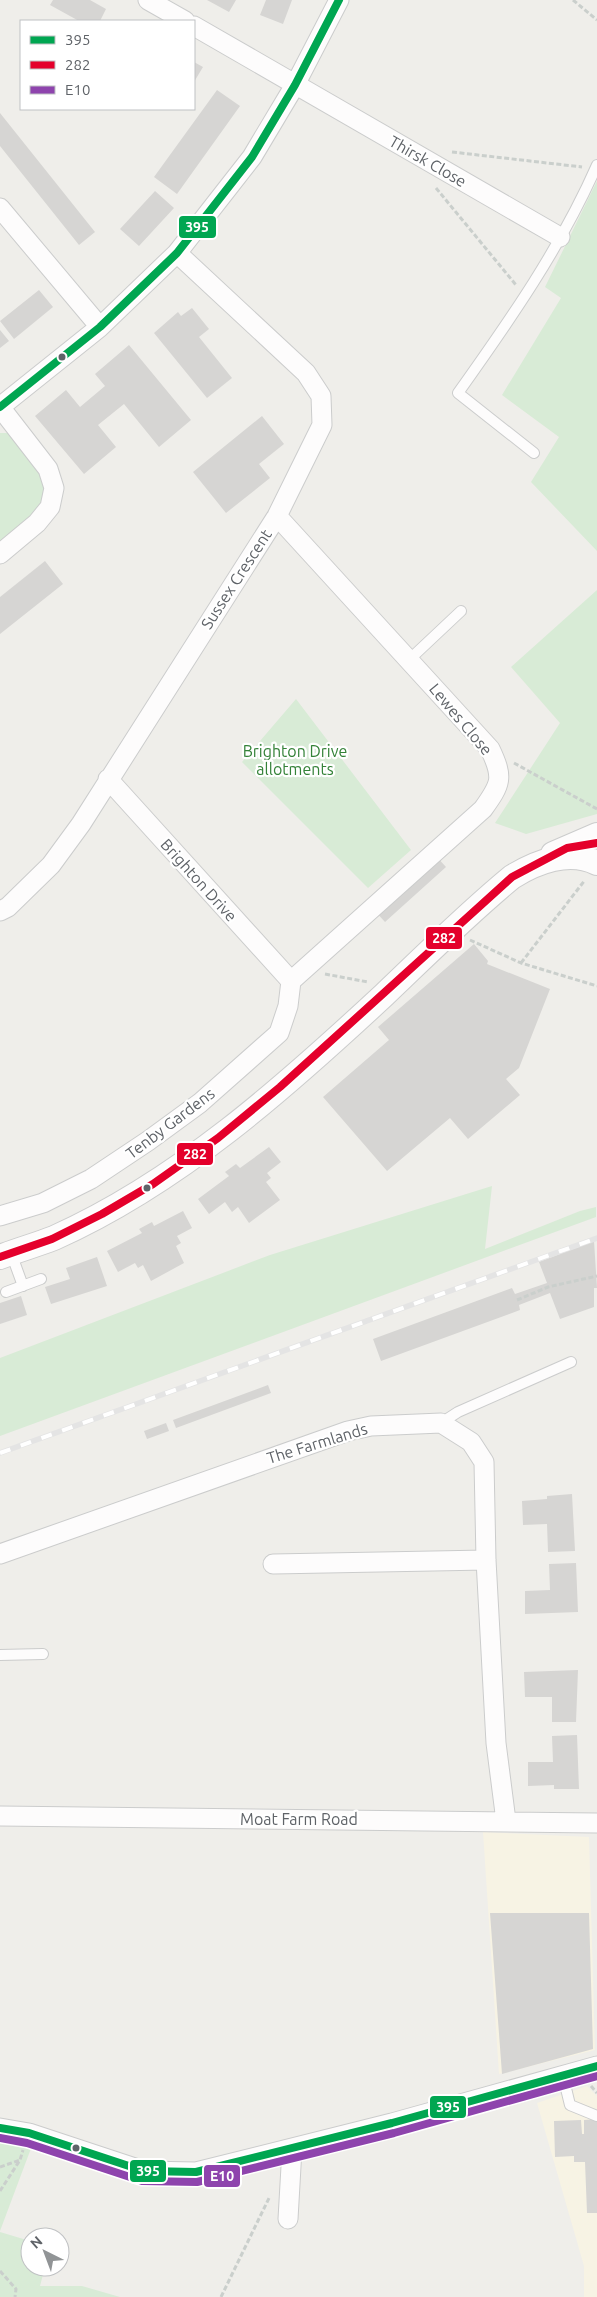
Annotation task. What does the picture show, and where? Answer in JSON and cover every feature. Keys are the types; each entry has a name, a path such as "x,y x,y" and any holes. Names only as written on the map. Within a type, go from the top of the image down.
{"street":[{"path":"148,0 183,20"},
{"path":"0,554 37,524 50,507 54,488 48,468 0,407 100,327 177,253 252,157 295,85 339,0"},
{"name":"Thirsk Close","path":"195,27 560,237"},
{"path":"0,208 100,327"},
{"name":"Sussex Crescent","path":"0,911 8,908 51,865 81,824 277,516 322,426 321,396 306,373 177,253"},
{"name":"Lewes Close","path":"277,516 410,659 490,749 499,768 498,789 482,809 297,975"},
{"name":"Brighton Drive","path":"108,779 297,975"},
{"path":"6,1255 52,1238 102,1214 153,1184 218,1138 294,1075 512,877 567,848 597,835"},
{"path":"567,848 595,860"},
{"path":"536,864 567,857 595,860"},
{"name":"Tenby Gardens","path":"0,1216 43,1203 92,1179 148,1142 200,1103 279,1033 297,975"},
{"path":"441,1423 471,1442 484,1462 486,1560 496,1743 506,1821"},
{"name":"The Farmlands","path":"0,1554 348,1431 371,1426 441,1423"},
{"path":"273,1564 486,1560"},
{"name":"Moat Farm Road","path":"0,1816 597,1823"},
{"path":"0,2128 29,2133 144,2171 196,2172 292,2149 597,2066"},
{"path":"288,2219 292,2149"}],"lane":[{"path":"534,453 458,393 526,297 560,237 597,165"},
{"path":"410,659 461,611"},
{"path":"6,1255 24,1286"},
{"path":"6,1292 41,1279"},
{"path":"441,1423 458,1412 571,1362"},
{"path":"0,1654 43,1654"},
{"path":"563,2076 570,2105 597,2116"}],"path":[{"path":"573,0 597,20"},
{"path":"490,749 597,809"},
{"path":"521,963 595,860"},
{"path":"452,932 521,963 597,986"},
{"path":"297,975 368,982 373,987"},
{"path":"517,1300 548,1287 597,1276"},
{"path":"0,2190 20,2160 29,2133"},
{"path":"0,2167 20,2160"},
{"path":"222,2297 271,2192"},
{"path":"0,2271 16,2289 15,2297"}],"shaded area":[{"path":"483,1832 589,1837 595,2050 499,2074"},
{"path":"587,2086 597,2096 597,2297 584,2297 584,2266 537,2103"}],"green space":[{"path":"597,181 597,551 531,482 559,437 502,395 561,298 545,287"},
{"path":"0,433 10,433 42,473 46,494 33,515 0,542"},
{"path":"597,590 597,814 526,834 495,823 560,723 511,667"},
{"name":"Brighton Drive allotments","path":"296,699 411,850 368,888 242,762"},
{"path":"492,1186 485,1249 580,1211 596,1207 596,1217 0,1436 0,1358 270,1255"},
{"path":"0,2139 33,2143 0,2231"},
{"path":"0,2232 20,2238 20,2277 42,2277 40,2286 82,2286 120,2297 0,2297"}],"building":[{"path":"53,0 90,0 106,9 100,20 77,20 50,5"},
{"path":"207,0 236,0 229,12"},
{"path":"266,0 292,0 283,24 260,15"},
{"path":"195,63 203,67 195,80"},
{"path":"217,90 240,106 177,194 154,177"},
{"path":"0,113 95,232 79,245 0,146"},
{"path":"155,191 174,208 139,246 120,229"},
{"path":"39,290 53,307 14,339 0,321"},
{"path":"192,308 209,329 199,337 232,378 207,398 154,333 178,312 181,316"},
{"path":"0,330 9,341 0,348"},
{"path":"129,345 191,420 159,447 124,404 98,425 116,447 84,474 35,416 66,390 80,407 105,386 95,374"},
{"path":"262,416 284,444 259,464 270,478 226,513 193,472"},
{"path":"45,561 63,584 0,634 0,597"},
{"path":"435,855 446,867 385,922 374,910"},
{"path":"474,944 488,961 487,964 550,989 519,1068 506,1079 520,1095 468,1139 450,1118 387,1171 323,1097 389,1040 378,1027"},
{"path":"269,1147 281,1162 267,1173 271,1178 266,1182 280,1200 249,1223 238,1207 232,1212 225,1202 209,1214 198,1199 229,1176 225,1172 236,1164 240,1168"},
{"path":"183,1211 192,1228 177,1236 181,1243 176,1246 184,1263 151,1281 143,1265 138,1268 135,1263 118,1272 107,1251 142,1233 139,1229 152,1222 154,1226"},
{"path":"594,1241 597,1288 594,1288 594,1307 560,1319 550,1293 519,1305 520,1310 381,1361 373,1339 512,1288 515,1294 547,1283 539,1262"},
{"path":"97,1257 107,1286 51,1304 45,1287 70,1279 66,1268"},
{"path":"21,1296 27,1315 0,1324 0,1303"},
{"path":"268,1385 271,1393 176,1428 173,1420"},
{"path":"166,1423 169,1431 147,1439 144,1431"},
{"path":"572,1494 575,1551 548,1552 547,1524 523,1525 522,1501"},
{"path":"576,1563 578,1612 525,1614 525,1591 550,1590 549,1564"},
{"path":"578,1670 576,1722 552,1722 552,1697 525,1697 524,1672"},
{"path":"577,1735 579,1789 554,1789 554,1785 528,1786 528,1762 553,1762 552,1736"},
{"path":"490,1913 589,1913 593,2049 502,2074"},
{"path":"597,2119 597,2213 587,2213 585,2162 574,2162 574,2156 555,2157 554,2121 581,2120 582,2134 584,2134 584,2120"}],"railway":[{"path":"0,1453 597,1238"}],"transit line":[{"name":"395","path":"0,407 100,327 177,253 252,157 295,85 339,0"},
{"name":"282","path":"0,1257 52,1239 102,1214 153,1184 218,1138 280,1087 512,877 567,848 597,843"},
{"name":"395","path":"0,2128 29,2133 144,2171 196,2172 392,2123 597,2066"},
{"name":"E10","path":"0,2138 27,2143 142,2181 197,2182 394,2133 597,2076"}]}
